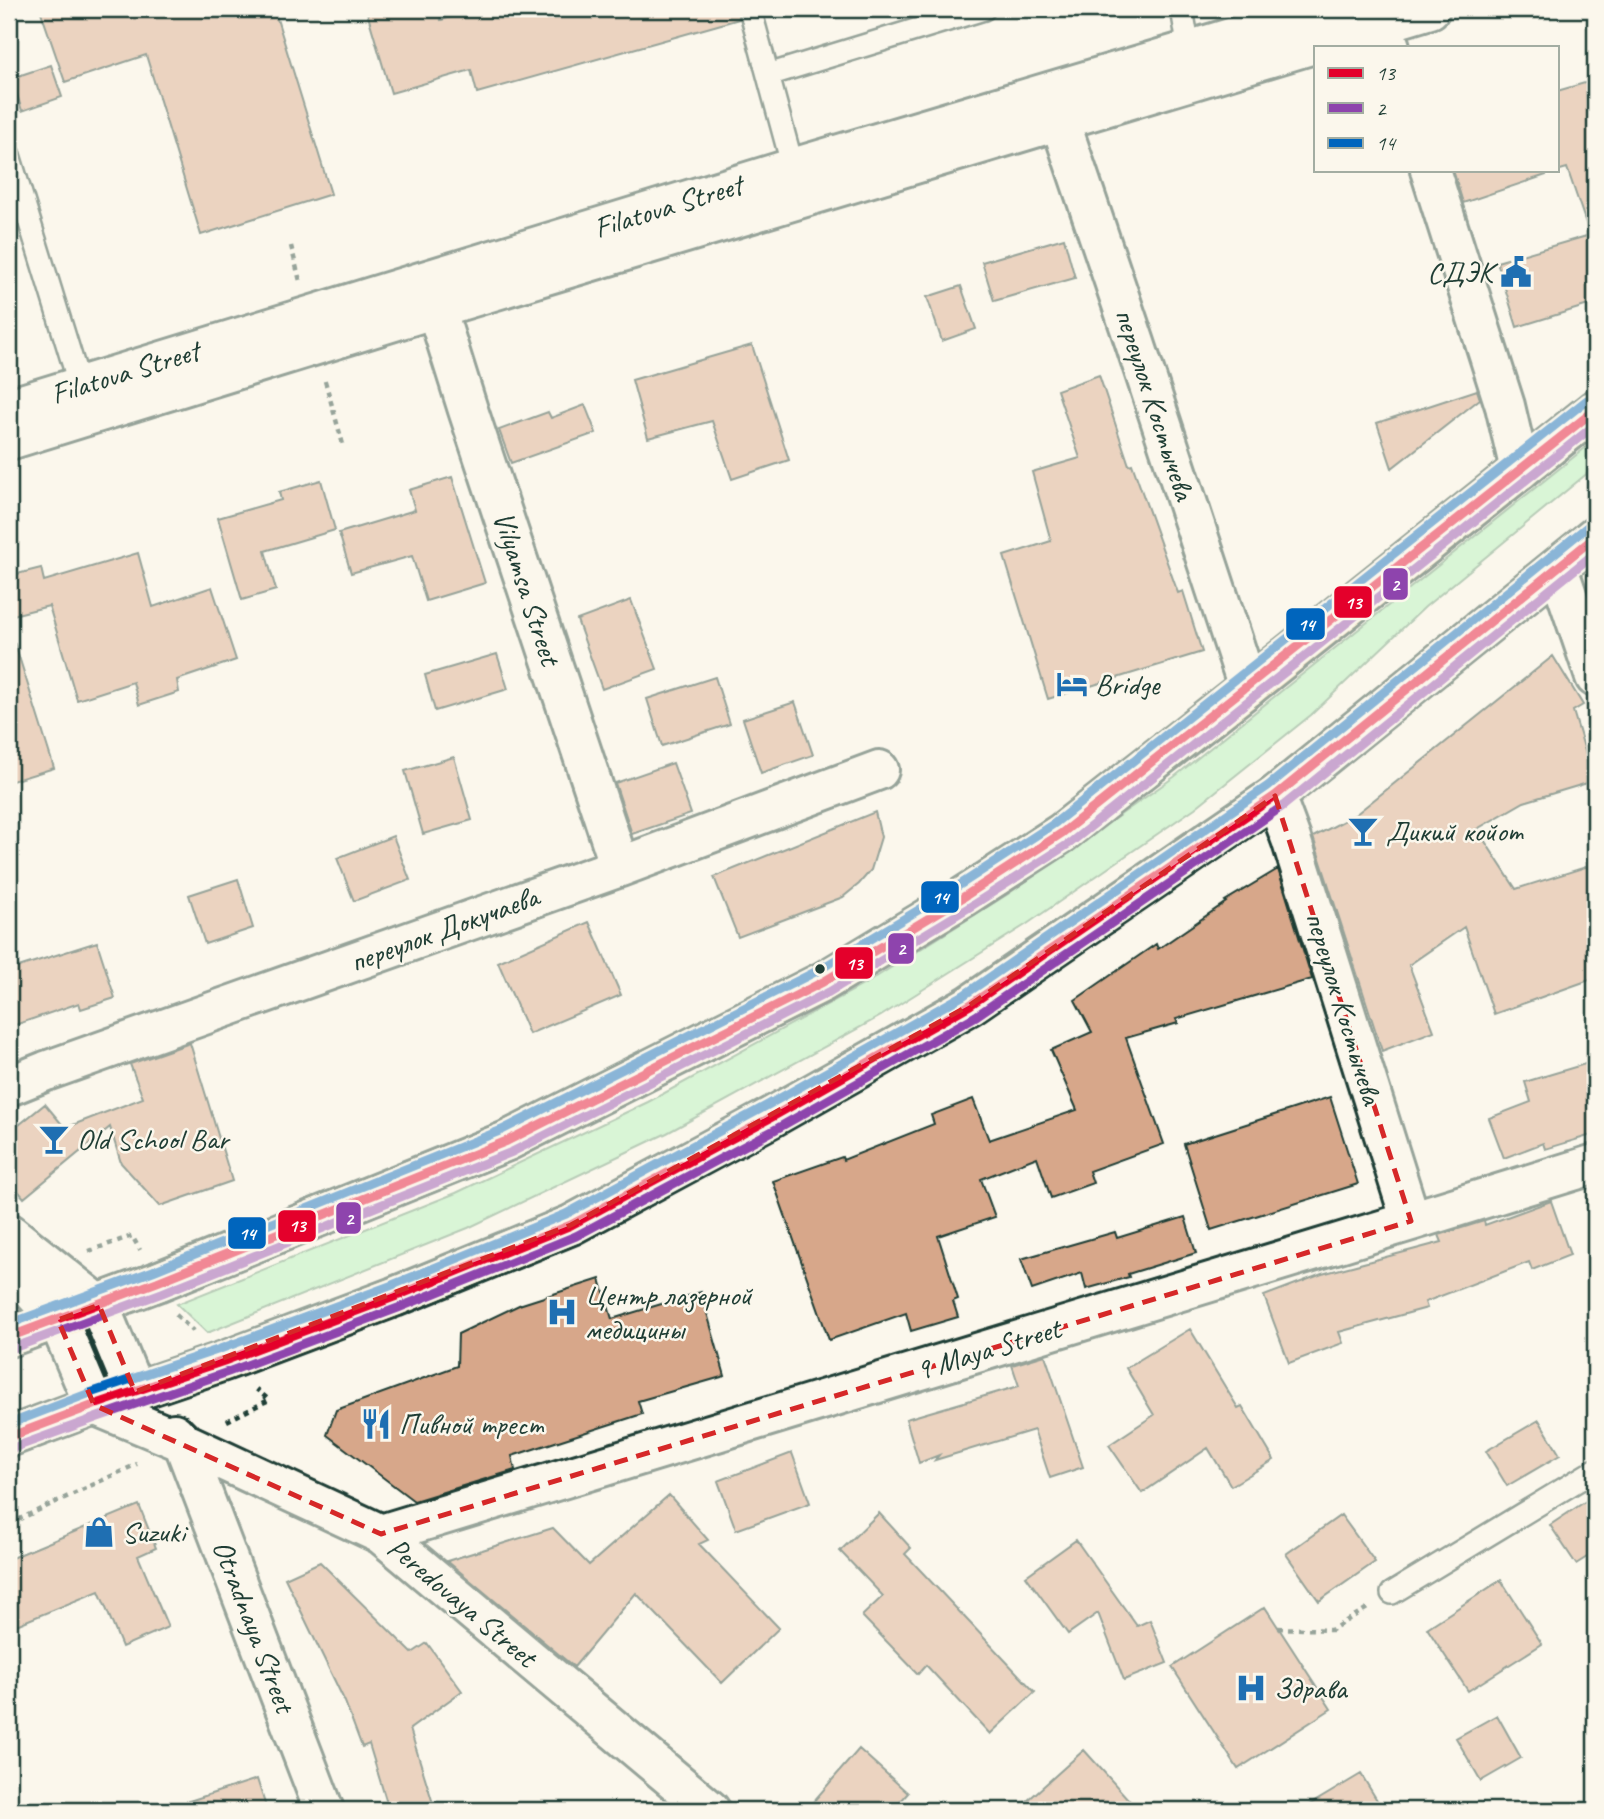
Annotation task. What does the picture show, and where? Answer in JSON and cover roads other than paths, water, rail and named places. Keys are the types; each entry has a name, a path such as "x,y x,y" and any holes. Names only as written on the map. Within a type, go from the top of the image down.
{"main road":[{"path":"9,1338 99,1305 507,1141 823,982 962,898 1062,833 1595,411"},
{"path":"9,1437 394,1297 571,1225 772,1117 970,1004 1275,796 1595,537"}],"street":[{"name":"Filatova Street","path":"9,408 797,183 1189,50 1328,9"},
{"path":"1348,46 1386,36 1430,9"},
{"path":"9,440 436,308 797,183 1060,121 1314,55"},
{"name":"переулок Костычева","path":"1060,121 1248,687"},
{"path":"1431,172 1505,407 1520,470"},
{"name":"Vilyamsa Street","path":"436,308 620,867"},
{"path":"1558,568 1595,677"},
{"name":"переулок Докучаева","path":"9,1086 46,1070 620,867 879,770"},
{"name":"переулок Костычева","path":"1275,796 1411,1221"},
{"name":"9 Maya Street","path":"381,1534 1595,1164"},
{"name":"Peredovaya Street","path":"9,1233 99,1305 135,1392 183,1442"},
{"path":"9,1266 58,1320 94,1405"},
{"name":"Peredovaya Street","path":"94,1405 183,1442 381,1534 710,1810"},
{"name":"Otradnaya Street","path":"183,1442 324,1810"}],"lane":[{"path":"750,9 797,183"},
{"path":"768,75 984,9"},
{"path":"1182,9 1189,50"},
{"path":"9,155 80,386"},
{"path":"1392,1593 1595,1470"}],"place":[{"name":"СДЭК","path":"1516,272"},
{"name":"Bridge","path":"1072,684"},
{"name":"Дикий койот","path":"1363,831"},
{"name":"Old School Bar","path":"54,1139"},
{"name":"Центр лазерной медицины","path":"562,1312"},
{"name":"Пивной трест","path":"376,1424"},
{"name":"Suzuki","path":"99,1532"},
{"name":"Здрава","path":"1251,1688"}]}
